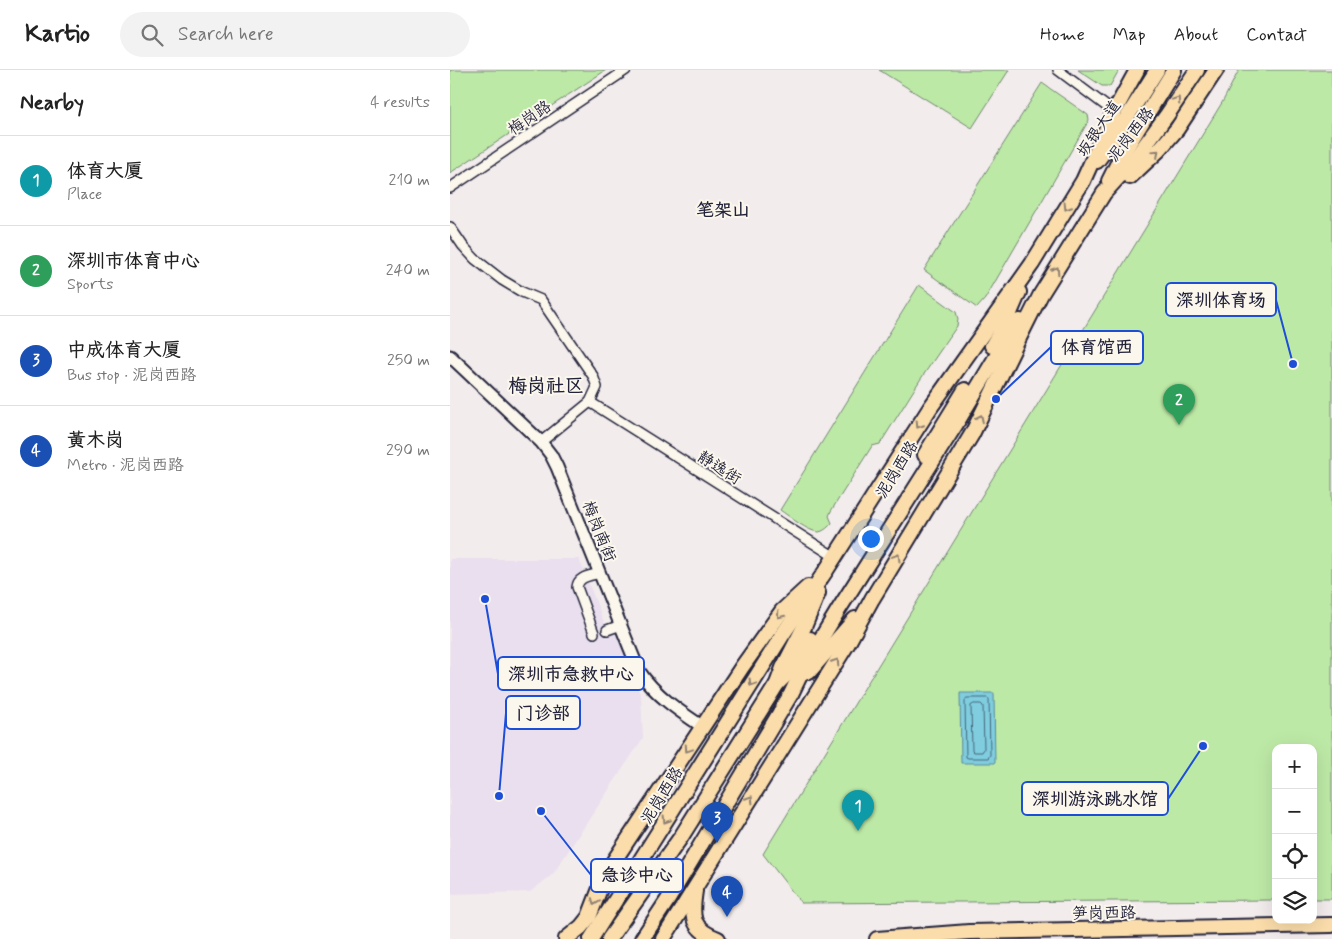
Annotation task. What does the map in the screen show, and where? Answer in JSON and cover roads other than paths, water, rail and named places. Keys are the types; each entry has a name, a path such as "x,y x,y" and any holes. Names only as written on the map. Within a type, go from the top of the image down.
{"main road":[{"name":"泥岗西路","path":"591,939 785,631 930,408 1032,264 1083,180 1114,112 1137,70"},
{"name":"坂银大道","path":"1083,180 1114,138 1157,70"},
{"name":"坂银大道","path":"1104,193 1122,153 1174,70"},
{"name":"泥岗西路","path":"663,939 848,643 872,599 972,434 1041,294 1104,193 1134,160 1198,70"},
{"path":"1104,193 1130,176 1159,150 1177,129 1216,70"},
{"name":"泥岗西路","path":"777,684 789,672 845,585 984,359 1007,320 1032,264"},
{"name":"泥岗西路","path":"642,939 669,898 791,694 819,642 956,424 1008,337 1041,294"},
{"name":"泥岗西路","path":"609,939 681,837 777,684 831,563"},
{"path":"566,939 581,927 589,917 606,873 746,660 782,611 831,563"},
{"name":"泥岗西路","path":"791,694 872,599"},
{"path":"696,885 692,912 694,918 702,931 718,939"},
{"name":"笋岗西路","path":"877,939 1000,931 1332,925"}],"street":[{"name":"梅岗路","path":"450,188 626,70"},
{"path":"1058,70 1114,112"},
{"path":"450,227 475,259 502,280 522,292 541,300 593,376 597,387 590,402 542,442"},
{"name":"梅岗南街","path":"450,356 542,442 552,455 639,671 661,697 703,727"},
{"name":"静逸街","path":"590,402 831,563"},
{"path":"594,633 577,583 579,580 600,573"},
{"path":"607,630 620,625"}],"water":[{"path":"960,693 994,693 995,763 961,763"}],"place":[{"name":"深圳体育场","path":"1293,364"},
{"name":"体育馆西","path":"996,399"},
{"name":"深圳市体育中心","path":"1179,425"},
{"name":"深圳市急救中心","path":"485,599"},
{"name":"深圳游泳跳水馆","path":"1203,746"},
{"name":"门诊部","path":"499,796"},
{"name":"急诊中心","path":"541,811"},
{"name":"体育大厦","path":"858,831"},
{"name":"中成体育大厦","path":"717,843"},
{"name":"黄木岗","path":"727,917"}],"district":[{"name":"笔架山","path":"723,210"},
{"name":"梅岗社区","path":"546,385"}]}
